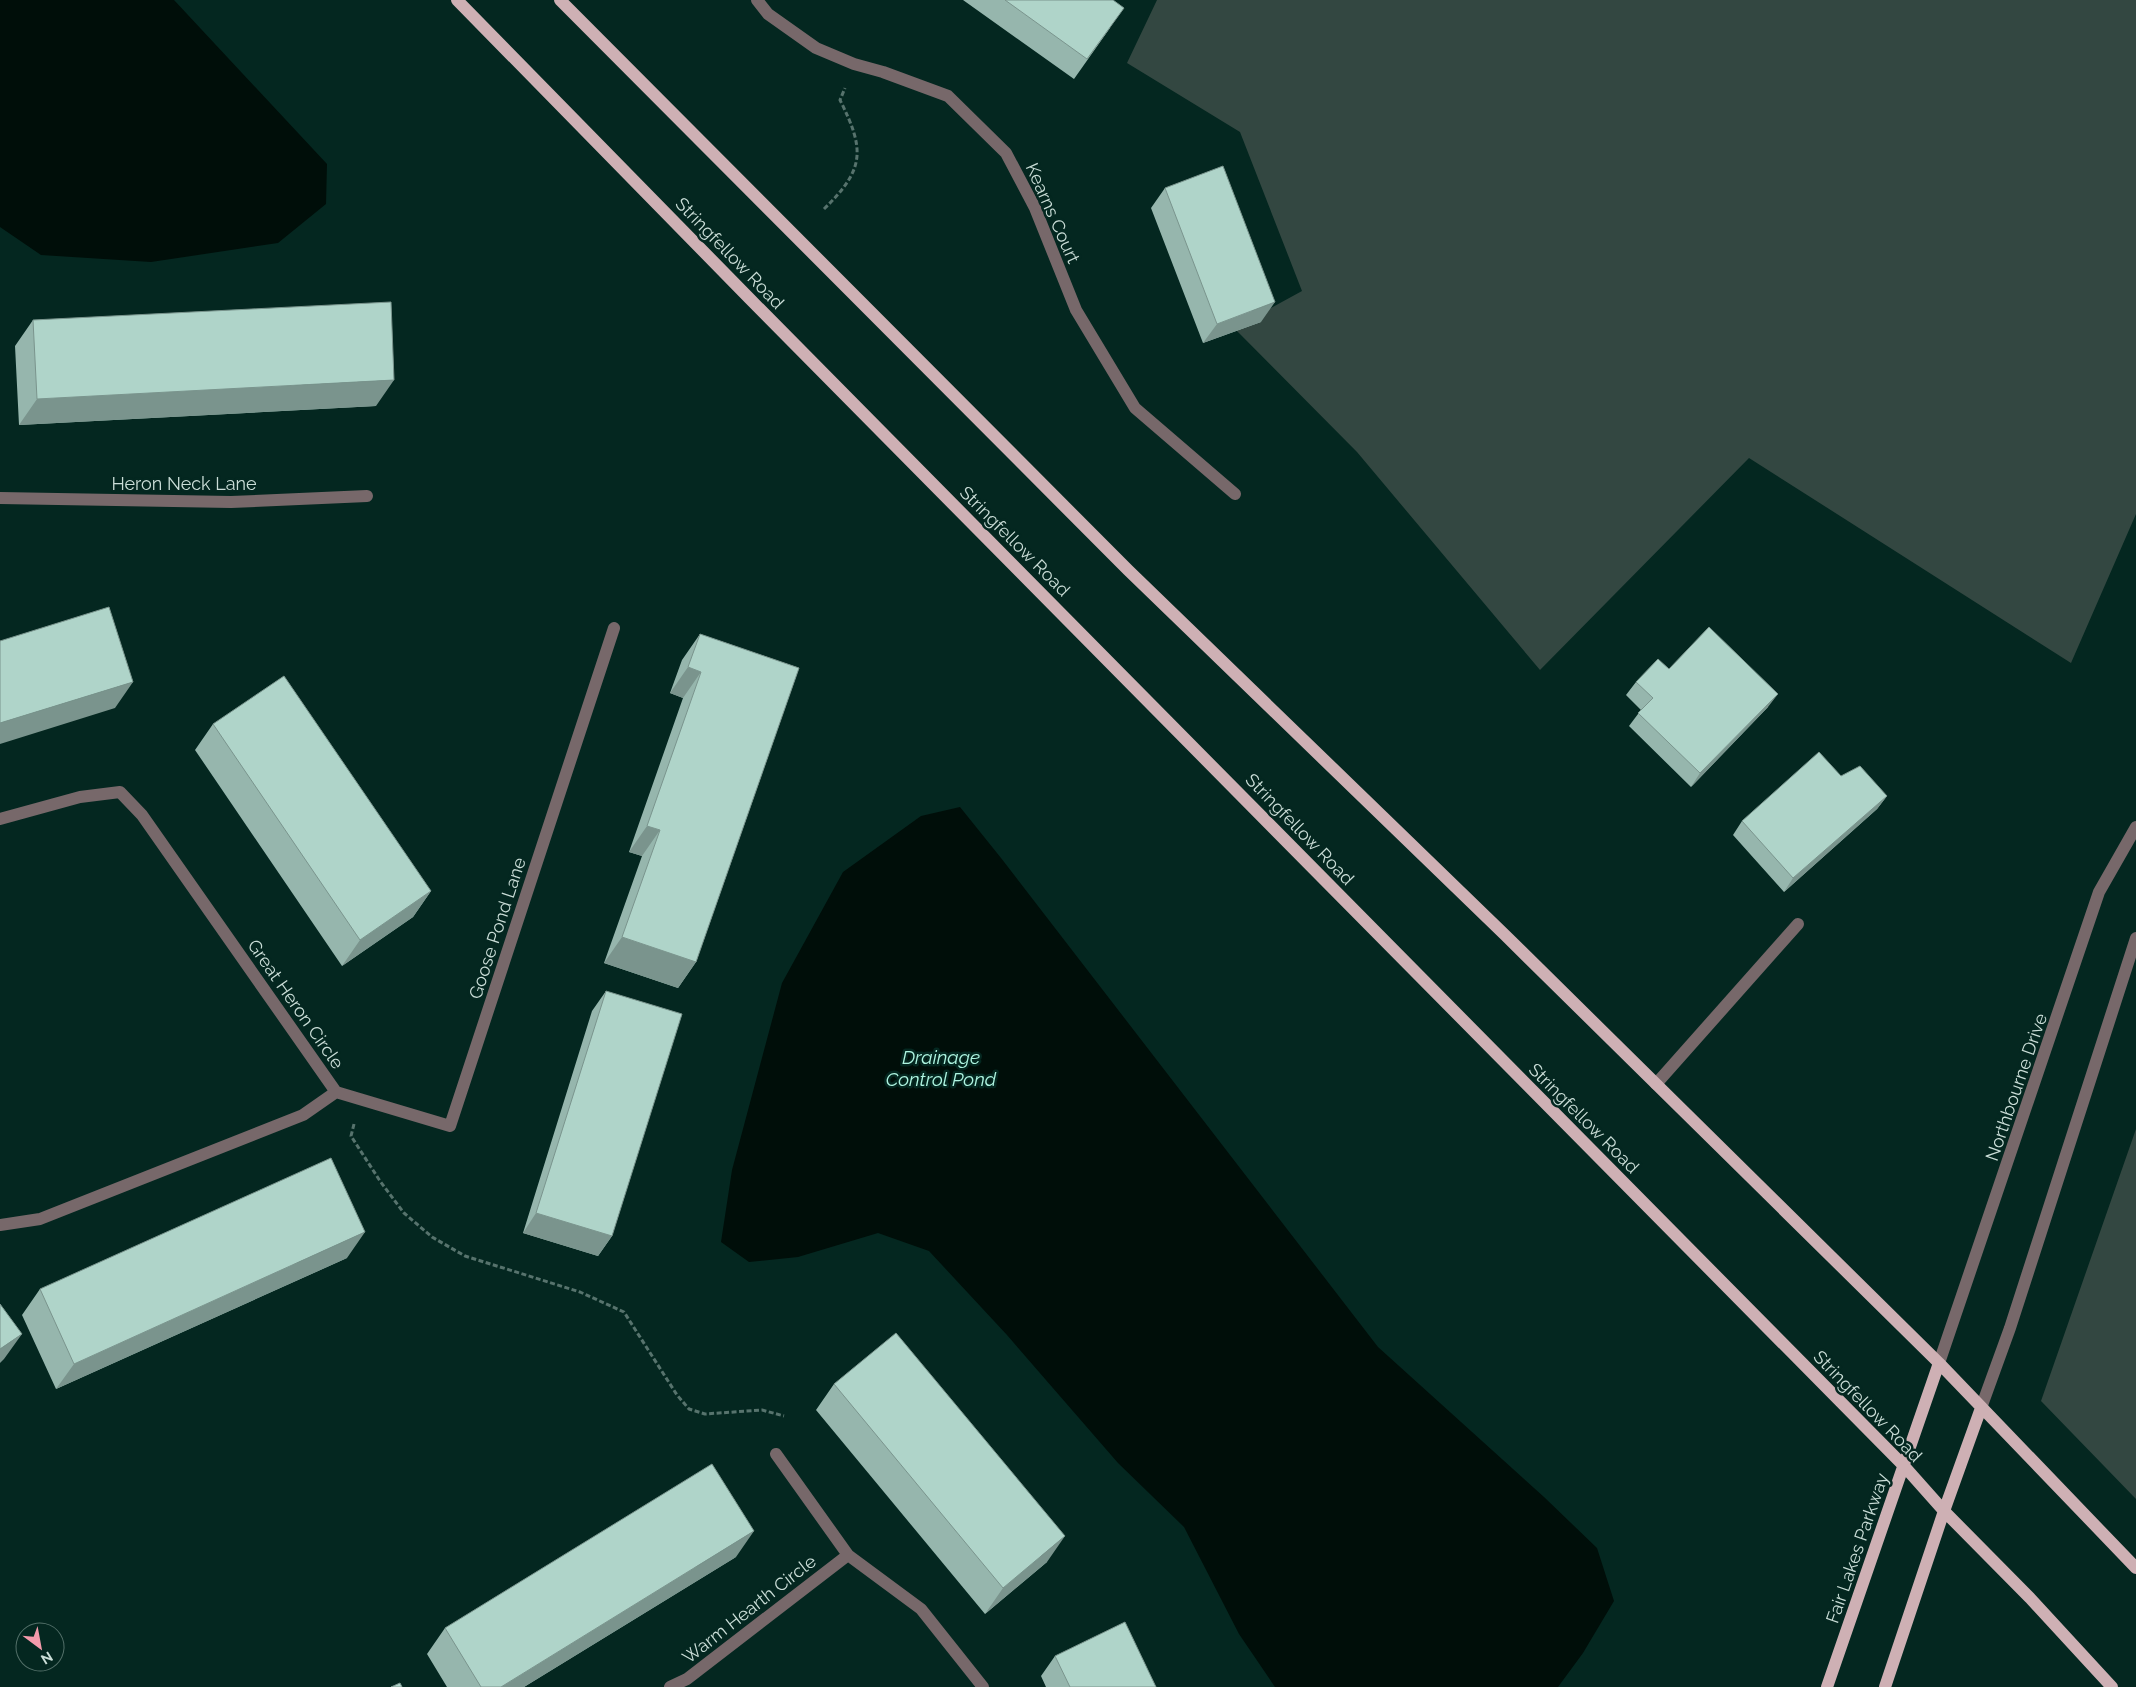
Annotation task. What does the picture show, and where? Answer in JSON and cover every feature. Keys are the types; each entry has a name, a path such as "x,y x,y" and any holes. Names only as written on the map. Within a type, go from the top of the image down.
{"main road":[{"name":"Stringfellow Road","path":"457,0 749,298 1904,1466 1944,1511 2030,1598 2112,1687"},
{"path":"560,0 1128,570 1656,1084 1939,1363 2136,1568"},
{"name":"Fair Lakes Parkway","path":"1827,1687 1939,1363"},
{"path":"1885,1687 1981,1408"}],"street":[{"name":"Kearns Court","path":"757,0 768,14 816,48 854,64 883,72 948,96 1006,153 1036,208 1076,310 1135,408 1235,494"},
{"name":"Heron Neck Lane","path":"0,498 231,502 367,496"},
{"name":"Goose Pond Lane","path":"336,1092 450,1126 614,628"},
{"name":"Great Heron Circle","path":"0,819 80,797 120,792 142,815 336,1092 303,1115 40,1219 0,1225"},
{"name":"Northbourne Drive","path":"1939,1363 2100,892 2136,827"},
{"path":"1656,1084 1798,924"},
{"path":"1981,1408 2010,1328 2136,938"},
{"path":"776,1454 848,1555 921,1609 983,1687"},
{"name":"Warm Hearth Circle","path":"670,1687 687,1679 848,1555"}],"path":[{"path":"824,209 842,191 857,163 857,139 840,100 854,64"},
{"path":"360,1099 351,1136 380,1181 404,1213 432,1237 465,1256 580,1292 624,1312 677,1395 689,1409 705,1414 762,1410 784,1416"}],"shaded area":[{"path":"1157,0 2136,0 2136,514 2071,663 1749,458 1540,670 1357,452 1234,328 1302,291 1240,132 1127,63"},
{"path":"2136,1129 2136,1499 2041,1401"}],"water":[{"path":"0,0 174,0 327,164 326,204 278,243 151,262 41,255 0,227"},
{"name":"Drainage Control Pond","path":"960,807 1378,1347 1544,1497 1597,1548 1614,1601 1583,1653 1558,1687 1275,1687 1239,1634 1184,1527 1118,1463 1007,1335 929,1251 878,1233 798,1257 749,1262 721,1242 732,1170 782,983 843,872 921,816"}],"building":[{"path":"1005,0 1113,0 1124,8 1087,59"},
{"path":"1223,166 1275,302 1217,324 1165,188"},
{"path":"391,302 394,380 37,399 33,320"},
{"path":"109,607 133,682 0,723 0,641"},
{"path":"1709,627 1778,694 1700,773 1638,713 1653,698 1636,682 1658,659 1669,669"},
{"path":"700,634 799,668 696,962 622,937 660,830 647,826 701,672 688,667"},
{"path":"284,676 431,891 360,940 213,724"},
{"path":"1819,752 1841,776 1860,766 1887,796 1793,878 1742,821"},
{"path":"606,991 682,1014 612,1236 536,1213"},
{"path":"331,1158 365,1232 74,1364 40,1289"},
{"path":"0,1304 22,1334 0,1349"},
{"path":"896,1333 1065,1536 1003,1588 834,1384"},
{"path":"712,1464 754,1531 501,1687 481,1687 445,1628"},
{"path":"1125,1622 1156,1687 1070,1687 1055,1656"},
{"path":"400,1683 402,1687 391,1687"}]}
